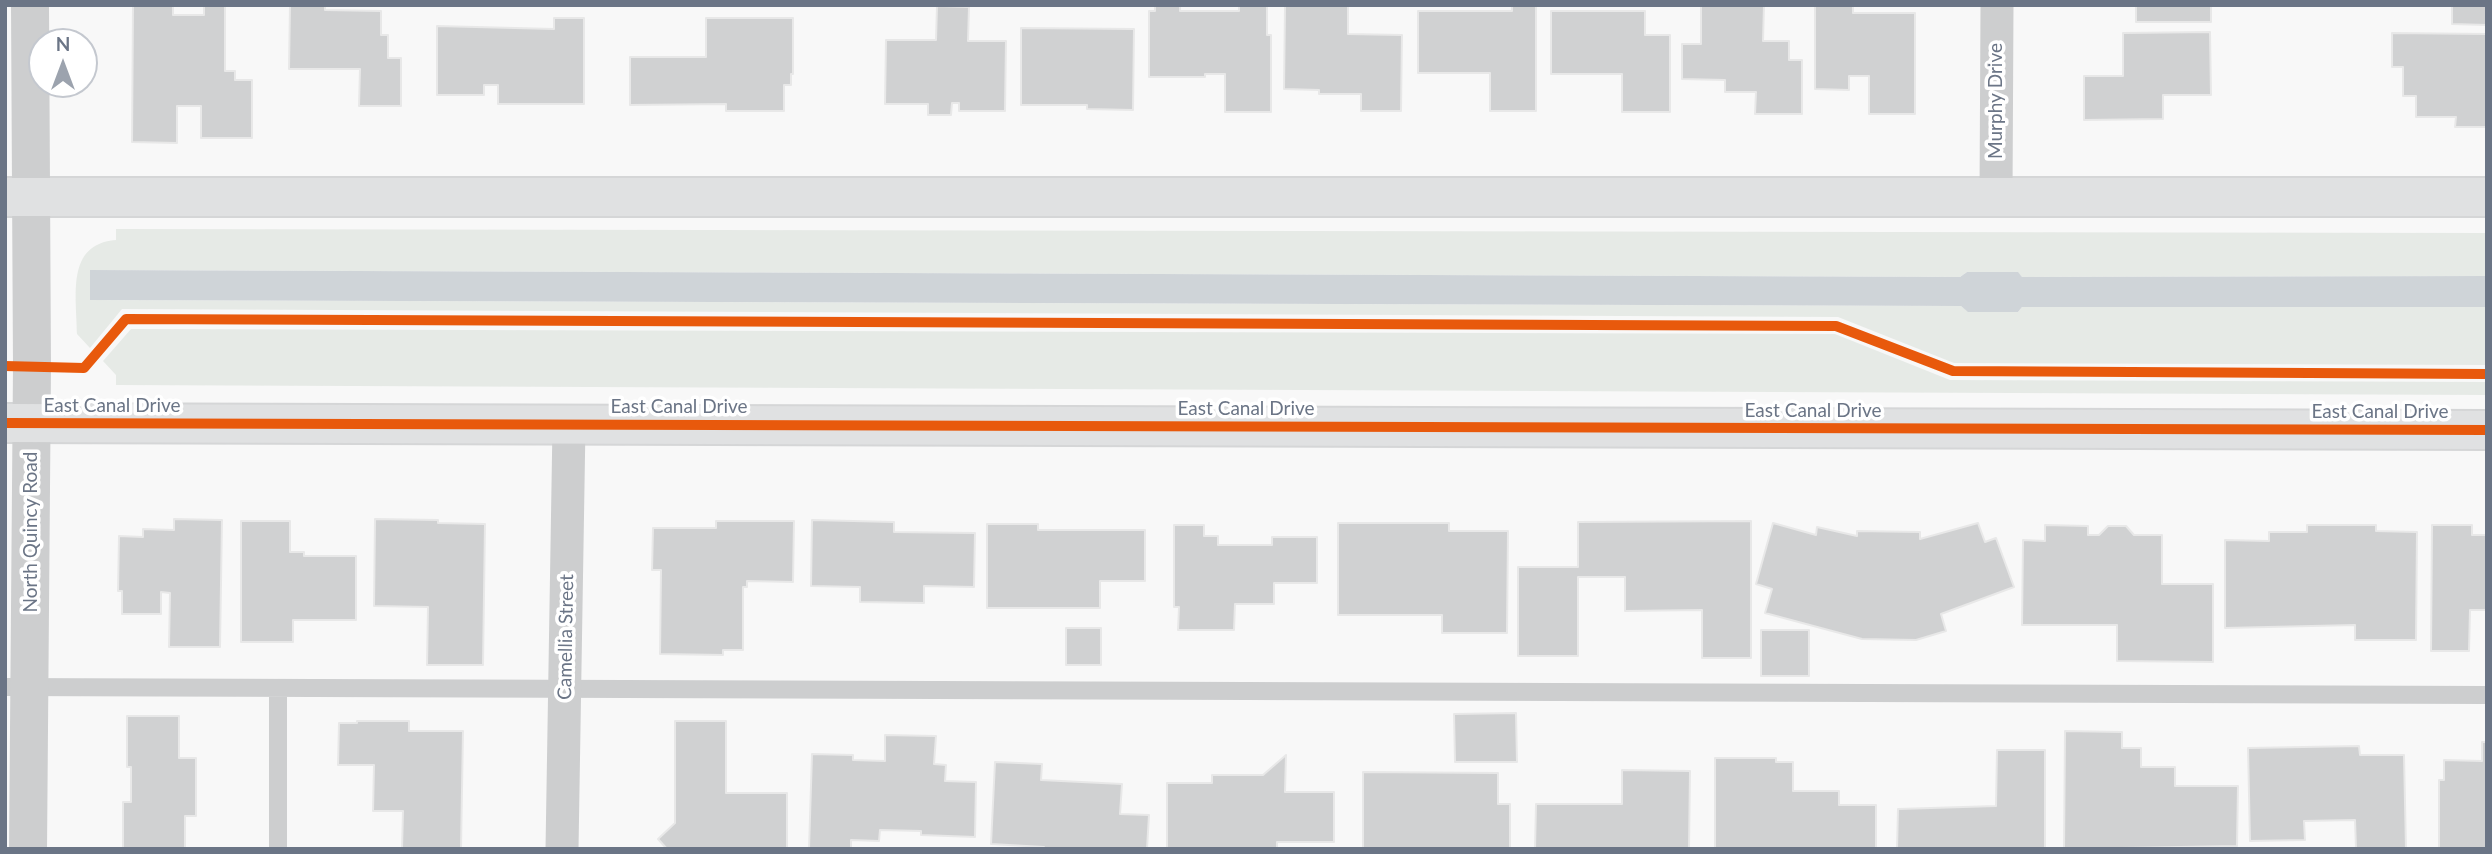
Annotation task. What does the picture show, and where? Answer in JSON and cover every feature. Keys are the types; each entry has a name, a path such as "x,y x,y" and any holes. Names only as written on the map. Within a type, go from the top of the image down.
{"main road":[{"path":"18,197 2487,197"},
{"name":"East Canal Drive","path":"18,423 2487,430"}],"street":[{"name":"North Quincy Road","path":"28,849 17,687 18,197 30,5"},
{"name":"Murphy Drive","path":"1996,197 1997,5"},
{"name":"Camellia Street","path":"562,849 569,425"}],"lane":[{"path":"17,687 2487,695"},
{"path":"278,688 278,849"}],"shaded area":[{"path":"116,229 2487,233 2487,276 2022,277 2017,272 1967,272 1960,277 90,270 91,300 1961,306 1969,312 2018,312 2022,307 2487,307 2487,365 1954,363 1838,317 122,309 90,348 77,334 77,275 88,251 100,244 116,240"},
{"path":"90,270 1960,277 1967,272 2018,272 2022,277 2487,276 2487,307 2022,307 2018,312 1968,312 1961,306 90,300"},
{"path":"131,329 1835,334 1950,380 2487,382 2487,395 116,385 116,375 103,361"}],"building":[{"path":"133,5 173,5 173,15 204,15 204,5 225,5 225,71 235,71 235,80 252,80 252,138 201,138 201,106 177,106 177,143 132,142"},
{"path":"290,5 325,5 325,10 381,11 381,35 388,35 388,58 401,58 401,106 359,106 360,69 289,69"},
{"path":"1155,5 1180,5 1180,11 1239,11 1239,5 1267,5 1267,35 1271,35 1271,112 1225,112 1225,74 1205,74 1205,77 1149,77 1149,11 1155,11"},
{"path":"1348,5 1348,34 1402,35 1401,111 1361,111 1361,94 1319,94 1319,90 1284,89 1285,6"},
{"path":"1512,5 1536,5 1536,111 1490,111 1490,73 1418,73 1418,11 1512,11"},
{"path":"1701,5 1764,5 1763,41 1789,41 1789,60 1802,60 1802,114 1755,114 1756,92 1725,92 1725,80 1682,79 1682,44 1701,44"},
{"path":"1815,5 1853,5 1853,13 1915,13 1915,114 1869,114 1869,76 1849,76 1849,90 1815,89"},
{"path":"2136,5 2211,5 2211,22 2136,22"},
{"path":"2452,5 2487,5 2487,25 2452,24"},
{"path":"937,6 969,7 968,41 1006,41 1005,111 959,111 959,103 952,103 951,115 928,115 928,104 885,104 886,40 936,40"},
{"path":"1551,11 1645,11 1645,35 1670,35 1670,112 1622,112 1622,74 1551,74"},
{"path":"554,18 584,18 584,104 498,104 498,85 484,85 484,95 437,95 437,26 554,29"},
{"path":"706,18 793,18 793,74 791,85 784,85 784,111 726,111 726,104 630,105 630,57 706,57"},
{"path":"1021,28 1134,29 1133,110 1087,109 1087,105 1021,105"},
{"path":"2210,32 2211,95 2163,95 2163,119 2084,120 2084,76 2123,76 2123,33"},
{"path":"2392,33 2487,34 2487,127 2455,127 2456,117 2416,117 2416,96 2403,96 2403,67 2392,67"},
{"path":"174,519 222,520 220,647 169,647 170,593 161,592 161,614 122,614 122,591 118,591 119,536 143,537 143,529 174,530"},
{"path":"375,519 485,524 483,665 427,665 428,607 374,606"},
{"path":"812,520 894,522 894,532 975,533 974,587 924,586 924,603 860,602 860,587 811,586"},
{"path":"241,521 290,521 290,552 304,552 304,556 356,556 356,620 293,620 293,642 241,642"},
{"path":"716,521 794,521 793,582 747,581 747,587 743,587 743,650 723,650 723,655 660,654 661,570 652,570 653,528 716,528"},
{"path":"1751,521 1751,658 1702,658 1702,610 1625,611 1625,577 1578,577 1578,656 1518,656 1518,567 1578,567 1578,522"},
{"path":"1338,523 1449,523 1449,531 1508,531 1507,633 1442,633 1442,615 1338,615"},
{"path":"1773,523 1816,535 1817,527 1857,536 1857,531 1920,532 1920,539 1978,523 1985,542 1996,538 2014,587 1941,614 1946,631 1916,640 1862,639 1765,613 1772,589 1756,584"},
{"path":"987,524 1038,524 1038,530 1145,530 1145,581 1100,581 1100,608 987,608"},
{"path":"1174,525 1204,525 1204,536 1218,536 1218,545 1272,545 1272,537 1317,537 1317,583 1274,583 1274,604 1235,604 1234,630 1178,630 1179,607 1174,607"},
{"path":"2045,525 2088,526 2088,535 2099,535 2108,526 2126,526 2134,535 2162,535 2162,584 2213,584 2213,662 2117,661 2117,625 2022,625 2023,540 2045,541"},
{"path":"2307,525 2376,525 2376,531 2417,532 2416,640 2355,640 2355,625 2225,628 2225,540 2269,541 2269,532 2307,532"},
{"path":"2432,525 2472,525 2472,535 2487,535 2487,610 2470,610 2469,651 2431,651"},
{"path":"1066,628 1101,628 1101,665 1066,665"},
{"path":"1761,630 1809,630 1809,676 1761,676"},
{"path":"1516,713 1517,762 1455,762 1454,714"},
{"path":"127,716 179,716 179,758 196,758 196,816 185,816 185,849 123,849 123,802 131,802 131,767 127,767"},
{"path":"409,721 409,731 463,731 461,849 402,849 403,811 373,811 374,765 338,765 339,723"},
{"path":"675,721 726,721 726,793 787,793 787,849 667,849 658,839 675,823"},
{"path":"2065,731 2122,732 2122,748 2141,748 2141,767 2175,767 2175,786 2238,786 2237,846 2064,849"},
{"path":"885,735 936,736 934,764 946,765 945,781 976,782 975,837 880,830 879,841 851,840 851,849 809,849 812,754 853,755 853,760 885,761"},
{"path":"2482,742 2487,742 2487,849 2439,849 2439,780 2444,780 2444,760 2482,761"},
{"path":"2359,746 2360,755 2404,755 2406,849 2356,849 2355,820 2304,821 2305,840 2250,841 2248,748"},
{"path":"1997,750 2045,750 2045,849 1897,849 1898,809 1996,806"},
{"path":"1286,755 1285,792 1334,792 1334,842 1277,842 1277,849 1167,849 1167,783 1212,783 1212,775 1263,775"},
{"path":"1715,758 1776,758 1776,762 1793,762 1793,791 1839,791 1839,805 1876,805 1876,849 1715,849"},
{"path":"995,762 1042,764 1041,780 1122,784 1120,814 1149,815 1147,849 1044,849 991,844"},
{"path":"1622,770 1690,771 1689,849 1535,849 1536,804 1622,804"},
{"path":"1363,772 1498,773 1498,804 1510,804 1510,849 1363,849"}],"cycle path":[{"path":"5,366 84,368 126,319 1836,326 1953,371 2487,374"},
{"path":"5,423 2487,430"}]}
